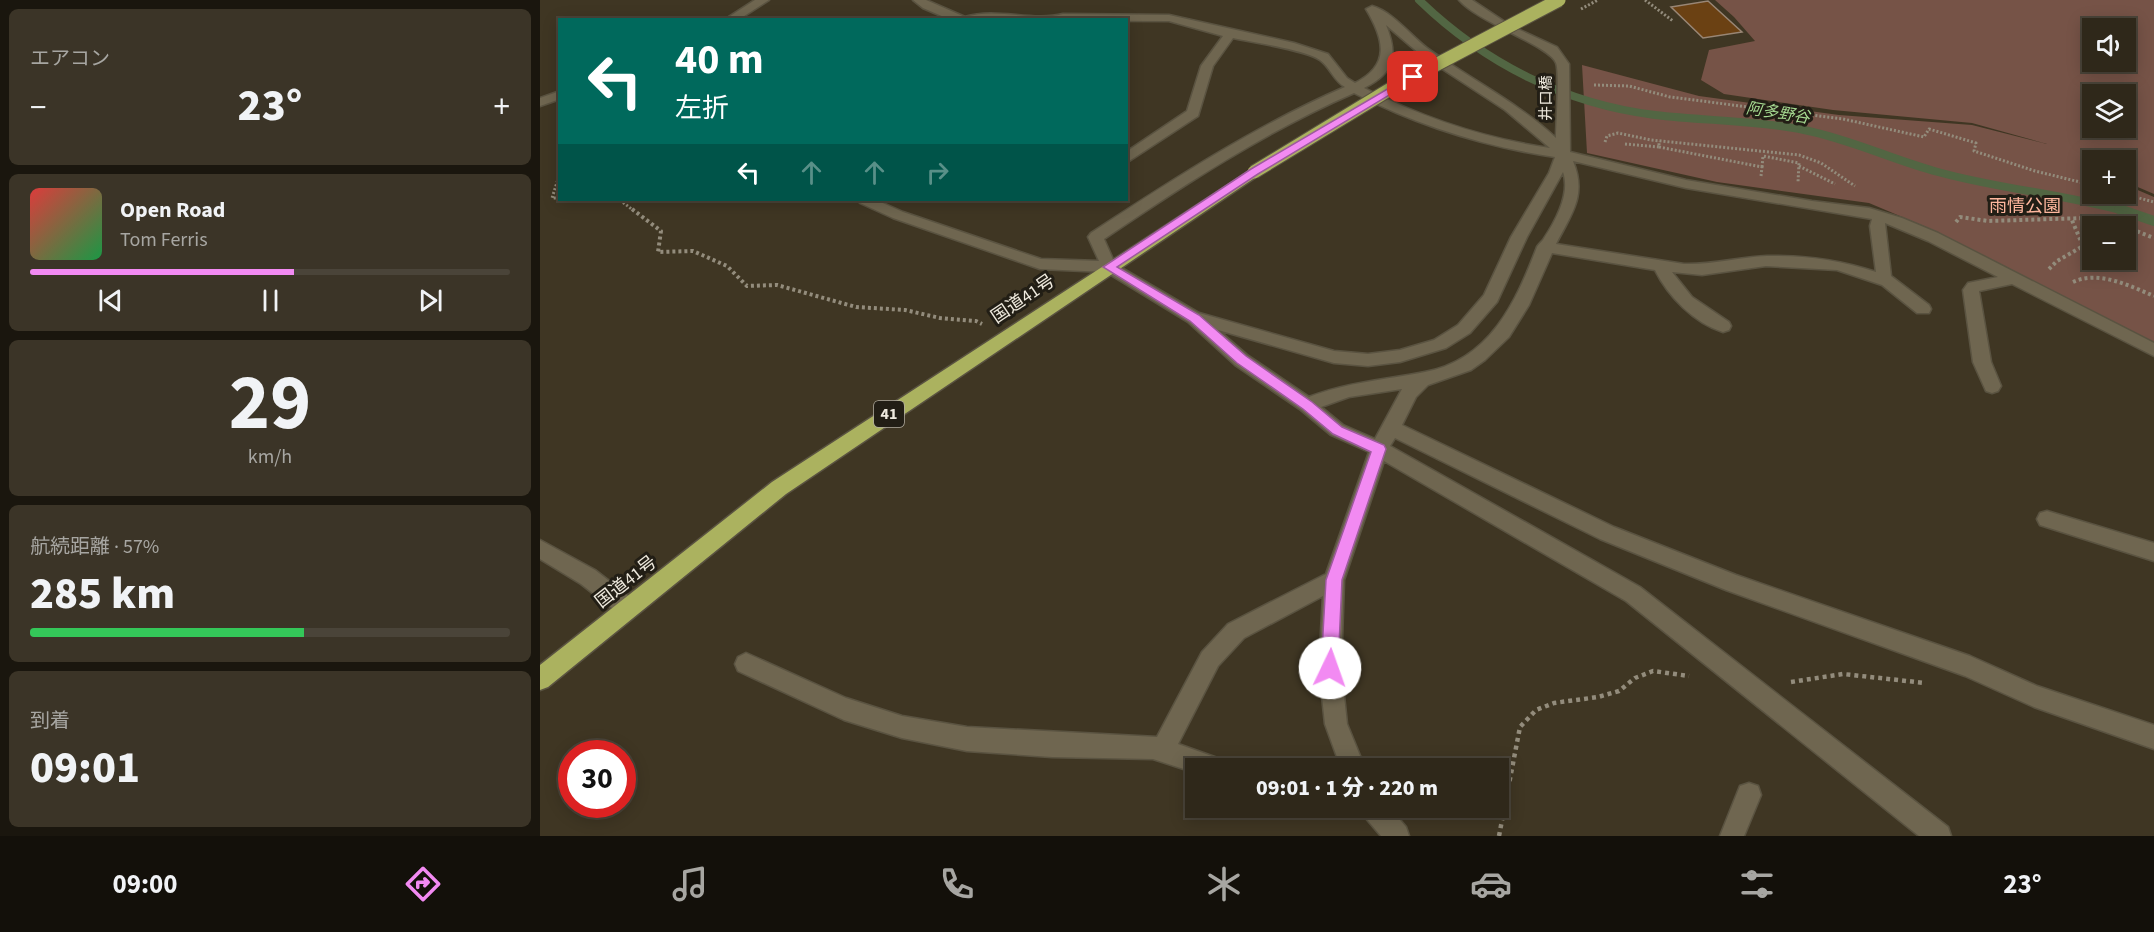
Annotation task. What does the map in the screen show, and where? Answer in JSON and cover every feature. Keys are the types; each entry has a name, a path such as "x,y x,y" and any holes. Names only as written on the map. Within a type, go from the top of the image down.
{"highway":[{"name":"国道41号","path":"540,679 780,488 1109,267 1254,171 1392,88 1559,0"}],"street":[{"path":"732,18 763,0"},
{"path":"919,0 927,6 957,18"},
{"name":"井口橋","path":"1465,0 1478,11 1507,28 1553,50 1563,64 1563,154"},
{"path":"1109,267 1096,237 1156,196 1314,105 1378,74 1387,59 1386,44 1369,5"},
{"path":"1308,405 1354,389 1421,381 1466,365 1504,334 1531,286 1545,247 1572,195 1572,175 1563,154 1527,119 1425,52 1369,5"},
{"path":"970,18 980,15 1018,18"},
{"path":"1059,18 1169,18 1230,34 1264,39 1324,57 1343,81 1394,108 1521,148 1563,154 1686,184 1880,216 1924,233 2154,350"},
{"path":"1128,158 1193,113 1207,66 1230,34"},
{"path":"540,104 558,96"},
{"path":"540,104 558,108"},
{"path":"1194,318 1334,357 1368,360 1390,358 1440,344 1464,329 1491,298 1519,237 1556,173 1563,154"},
{"path":"867,201 898,215 1040,264 1109,267 1194,318 1241,360 1308,405 1337,430 1379,449 1633,594 1940,836"},
{"path":"1880,216 1877,226 1884,273 1882,279"},
{"path":"1545,247 1581,255 1702,270 1766,261 1822,262 1888,281 1923,309"},
{"path":"1661,265 1669,284 1676,292 1723,326"},
{"path":"1992,386 1982,362 1971,290 1974,287 2012,278"},
{"path":"1349,758 1336,724 1330,668 1334,580 1379,449 1409,393 1421,381"},
{"path":"1391,428 1607,533 1733,583 1970,666 2034,696 2154,737"},
{"path":"2047,519 2154,552"},
{"path":"540,549 588,578 628,608"},
{"path":"1163,750 1210,659 1236,631 1334,580"},
{"path":"746,664 844,709 902,727 967,739 1052,745 1153,747 1186,758"},
{"path":"1732,836 1749,795"},
{"path":"1381,818 1396,836"}],"path":[{"path":"1645,0 1673,21"},
{"path":"1594,85 1629,86 1670,97 1843,119 1924,137 1929,129 1976,142 1974,151 2036,171 2082,182"},
{"path":"1612,145 1604,145 1607,136 1611,134 1659,141 1764,150 1811,159 1847,184 1864,190"},
{"path":"1659,141 1659,147"},
{"path":"1619,144 1659,147 1762,167"},
{"path":"1764,150 1761,177 1770,178"},
{"path":"1763,156 1799,164 1798,184 1789,182"},
{"path":"558,179 552,198 558,198"},
{"path":"2136,197 2154,202"},
{"path":"621,201 661,231 658,252 693,251 727,266 747,286 777,285 856,307 905,309 940,318 976,321 1004,337"},
{"path":"2057,258 2074,253 2083,246 2071,217"},
{"path":"1952,226 1960,218 1988,221 2082,218"},
{"path":"2136,231 2154,238"},
{"path":"2062,303 2074,280 2084,275 2098,277 2154,296"},
{"path":"1499,836 1520,728 1536,710 1554,703 1598,697 1619,691 1635,678 1653,671 1706,680 1722,663"},
{"path":"1770,700 1791,681 1837,673 1873,674 1931,684"}],"green space":[{"name":"雨情公園","path":"1715,0 2154,0 2154,194 2136,186 2136,150 2082,150 2081,161 2082,204 2136,204 2136,189 2154,197 2154,346 1926,227 1869,203 1717,182 1587,153 1582,65 1699,96 1839,115 1972,125 2047,144 1972,123 1833,110 1724,94 1701,80 1709,50 1755,41"}],"building":[{"path":"1708,1 1742,32 1703,38 1671,7"}],"waterway":[{"name":"阿多野谷","path":"1419,0 1444,23 1499,61 1528,77 1589,101 1655,115 1767,124 1804,130 1961,178 2124,211"},
{"name":"阿多野谷","path":"2119,209 2154,221"}],"route":[{"path":"1330,668 1334,580 1379,449 1337,430 1308,405 1241,360 1194,318 1109,267 1254,171 1413,77"}]}
